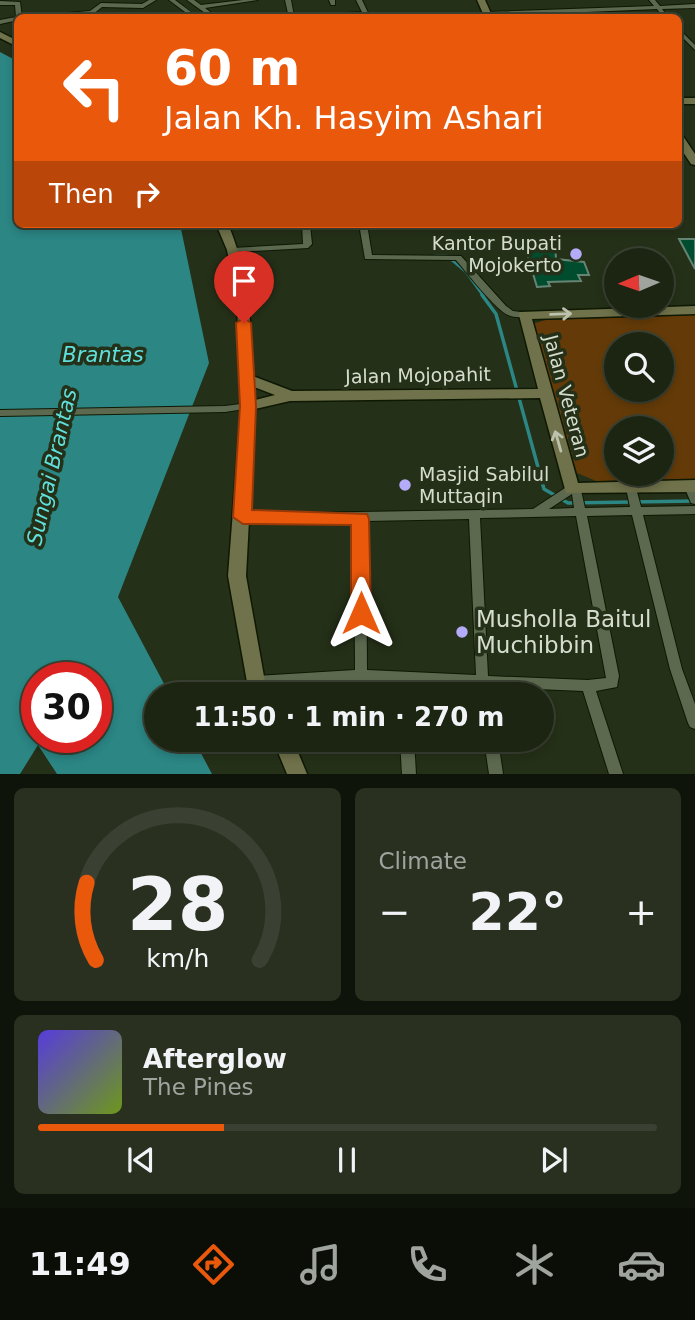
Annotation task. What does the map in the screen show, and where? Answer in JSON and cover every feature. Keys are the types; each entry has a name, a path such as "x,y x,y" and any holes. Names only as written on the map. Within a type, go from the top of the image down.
{"street":[{"path":"78,14 92,13 101,5 145,5 153,0"},
{"path":"172,0 191,14"},
{"path":"190,0 210,14"},
{"path":"181,7 255,0"},
{"path":"567,0 574,10"},
{"path":"653,0 664,14"},
{"path":"0,3 19,4 20,14"},
{"path":"517,14 695,6"},
{"path":"682,34 695,48"},
{"path":"682,142 695,162"},
{"path":"224,228 237,250 243,303 247,379 234,407 243,517 237,576 258,682"},
{"path":"237,250 305,246 308,244 306,228"},
{"path":"364,228 368,257 458,258 518,314"},
{"name":"Jalan Veteran","path":"575,497 546,393 518,314 695,310"},
{"name":"Jalan Mojopahit","path":"247,379 290,396"},
{"name":"Jalan Mojopahit","path":"234,407 290,396 546,393"},
{"path":"0,407 234,407"},
{"path":"0,413 234,407"},
{"path":"243,517 474,517 537,512 575,497 635,501 693,496"},
{"path":"537,512 553,502 575,497 635,501 693,496"},
{"path":"306,682 361,675 588,686 611,684 613,676 575,497"},
{"path":"635,501 676,668 695,723"},
{"path":"474,517 481,682"},
{"path":"360,519 361,675"},
{"path":"402,676 402,682"},
{"path":"588,686 616,774"},
{"path":"288,752 297,774"},
{"path":"408,752 409,774"},
{"path":"493,752 496,774"}],"shaded area":[{"path":"695,315 695,479 674,479 674,416 604,416 604,481 596,481 577,473 533,324 545,320 674,318 674,316"}],"water":[{"name":"Brantas","path":"0,52 14,59 14,228 181,228 209,363 118,597 163,682 144,682 144,752 200,752 212,774 57,774 43,753 112,753 112,662 21,662 21,753 33,753 20,774 0,774"}],"building":[{"path":"679,239 695,239 695,269"},
{"path":"528,240 555,242 556,259 584,262 589,275 578,275 581,281 548,282 550,286 537,287 528,257"}],"waterway":[{"path":"184,7 194,14"},
{"path":"435,256 447,256 466,272 484,297"},
{"path":"482,295 496,314 544,489 568,503 695,501"}],"place":[{"name":"Kantor Bupati Mojokerto","path":"576,254"},
{"name":"Masjid Sabilul Muttaqin","path":"405,485"},
{"name":"Musholla Baitul Muchibbin","path":"462,632"}],"route":[{"path":"244,323 248,406 243,517 360,519 361,613"}],"water label":[{"name":"Sungai Brantas","path":"52,467"}]}
